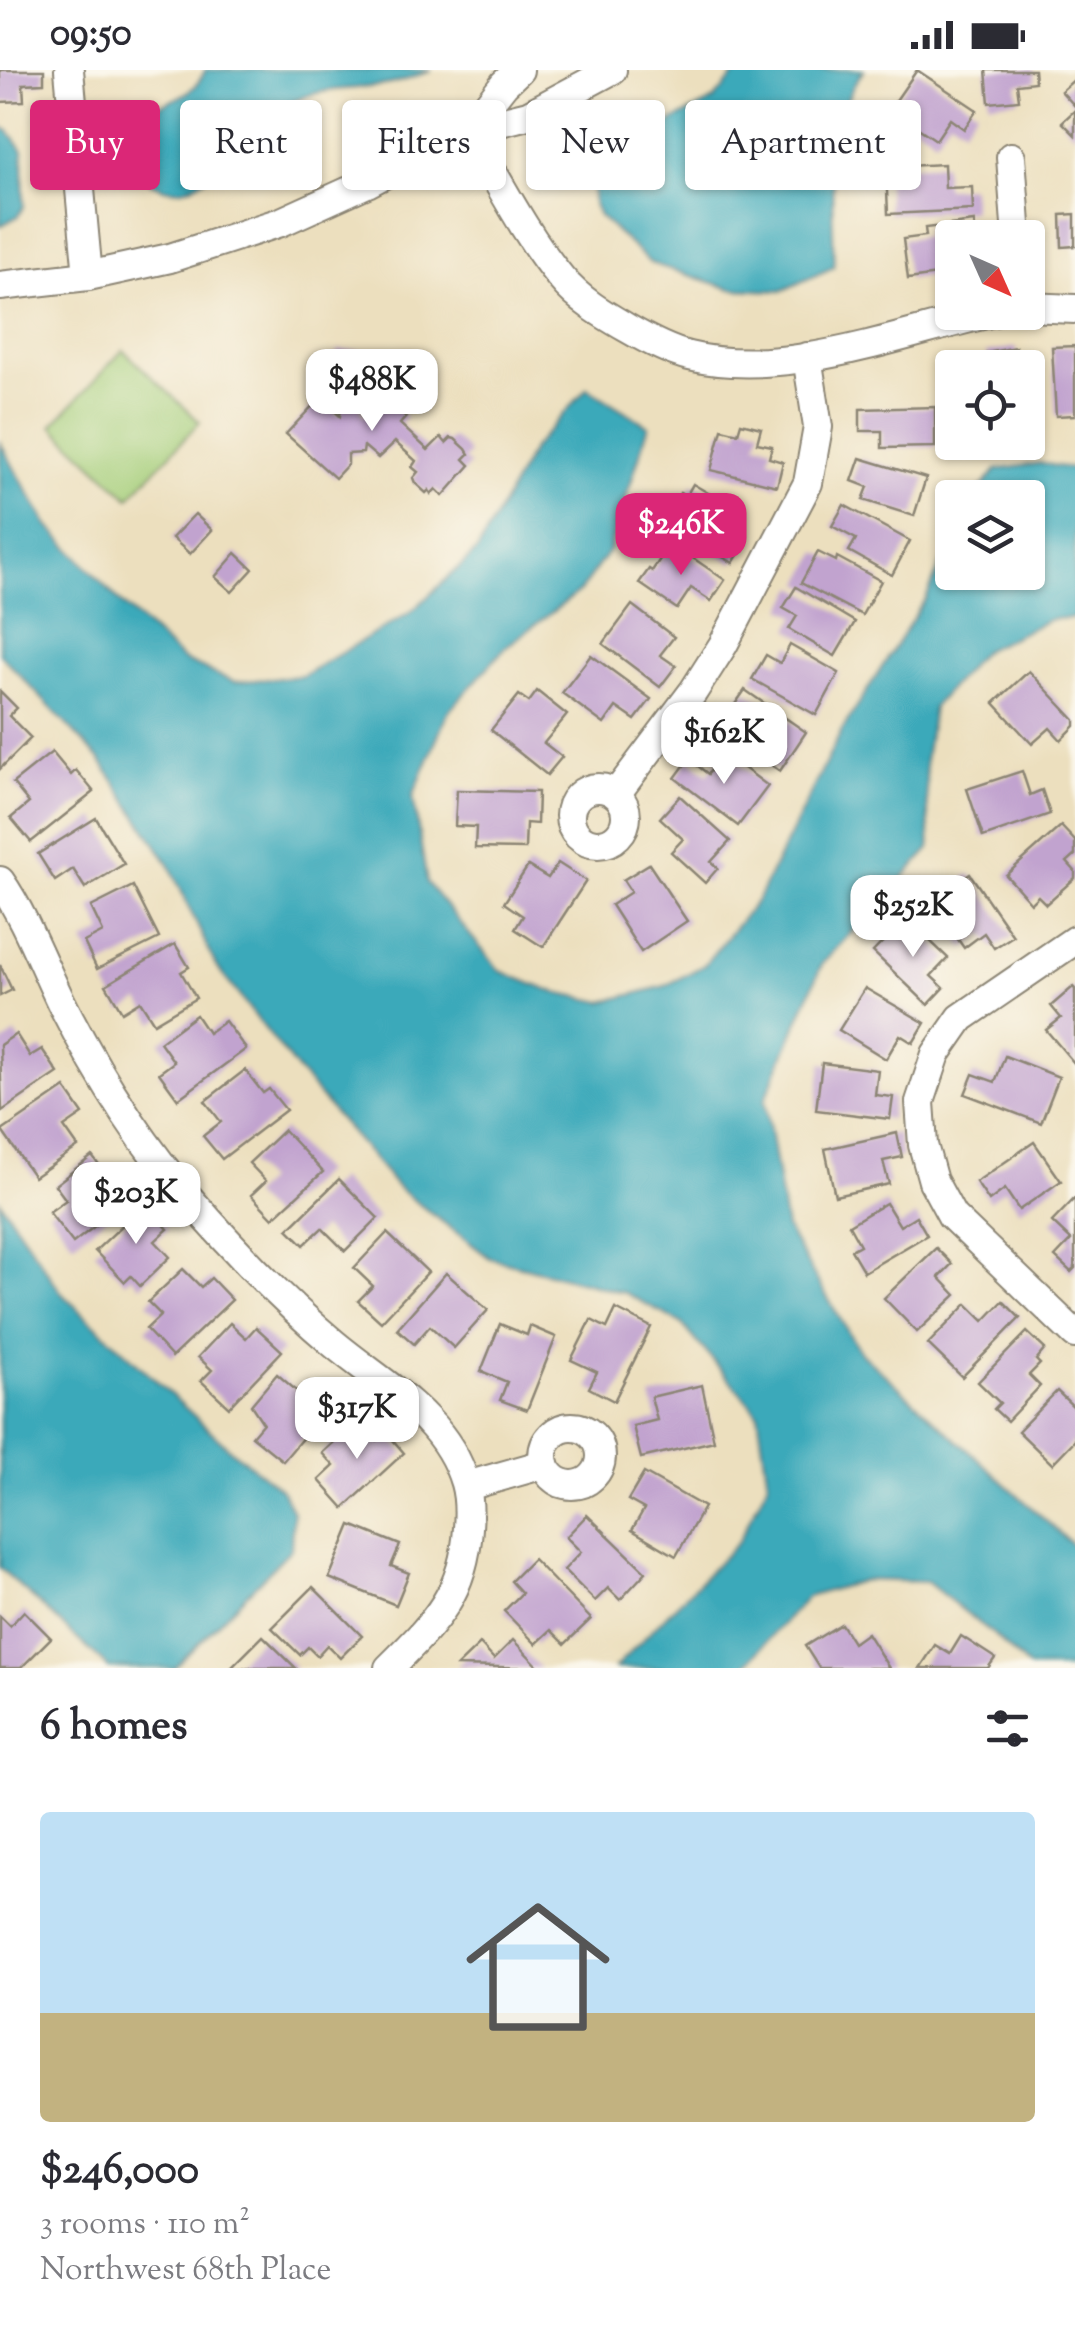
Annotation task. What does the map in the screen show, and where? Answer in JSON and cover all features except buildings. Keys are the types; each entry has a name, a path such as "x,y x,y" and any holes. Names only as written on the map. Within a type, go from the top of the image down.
{"street":[{"path":"70,70 88,276"},
{"path":"506,120 528,115 612,70"},
{"path":"492,100 512,75"},
{"path":"1011,157 1015,220"},
{"path":"0,286 88,276 170,258 296,216 348,190"},
{"path":"504,190 563,280 598,311 646,338 690,356 746,362 807,357 935,326"},
{"path":"1045,308 1075,309"},
{"path":"616,794 693,692 723,645 808,483 818,427 807,357"},
{"path":"0,881 81,1041 132,1123 192,1202 264,1279 332,1342 434,1425 453,1452 466,1486 466,1556 456,1592 433,1624 389,1668"},
{"path":"1075,940 961,1018 936,1054 920,1102 933,1182 952,1216 1075,1334"},
{"path":"466,1486 544,1464"}],"green space":[{"path":"123,350 200,422 129,498 52,426"}],"water":[{"path":"205,70 432,70 396,83 326,91 298,100 180,100 180,189 163,187 160,106 199,82"},
{"path":"739,70 864,70 847,100 714,100"},
{"path":"685,115 685,190 833,190 834,267 781,291 732,289 650,263 599,216 593,190 665,190 665,125"},
{"path":"1,127 9,131 23,150 24,206 18,216 0,226"},
{"path":"587,388 649,426 609,551 580,591 507,646 448,712 413,796 427,883 500,971 547,990 603,1002 665,986 704,965 758,899 842,730 935,578 935,590 1045,590 1045,480 988,480 996,470 1040,463 1075,469 1075,618 1051,619 983,651 933,707 925,760 930,849 822,964 765,1100 786,1228 860,1352 1075,1547 1075,1668 1029,1668 927,1582 864,1580 807,1597 743,1668 615,1668 738,1542 768,1483 758,1413 681,1323 625,1293 490,1258 398,1188 299,1072 216,966 169,864 101,761 0,654 0,443 47,524 123,605 183,660 234,682 302,676 411,612 477,551 533,448"},
{"path":"0,1201 63,1295 231,1450 282,1490 293,1512 291,1549 174,1668 109,1668 0,1568"}]}
